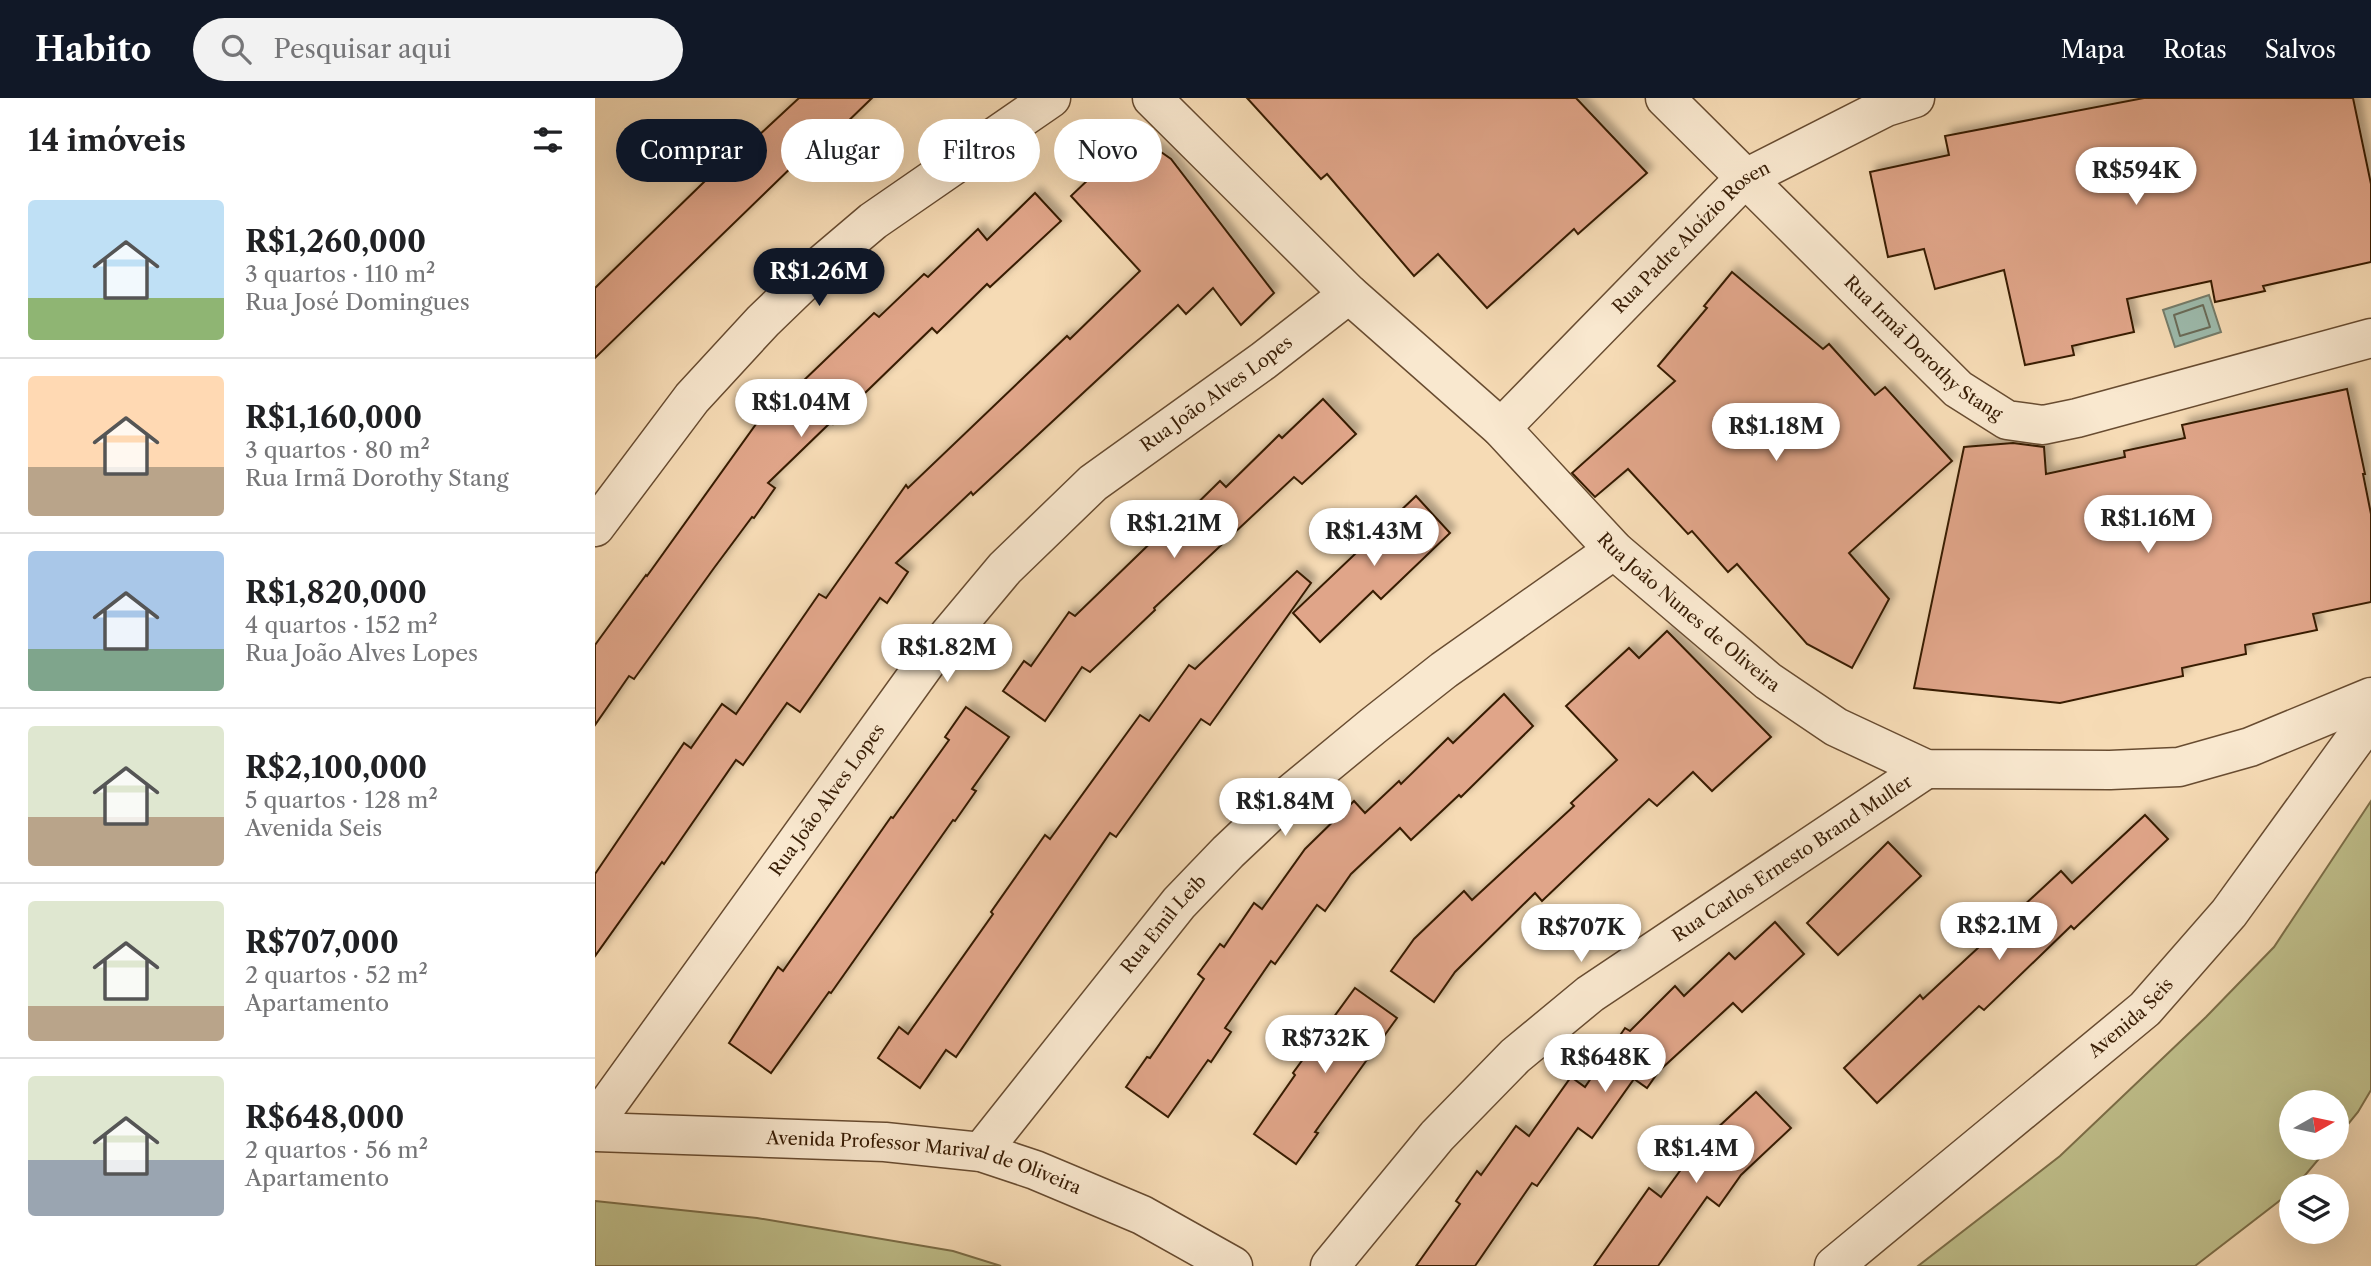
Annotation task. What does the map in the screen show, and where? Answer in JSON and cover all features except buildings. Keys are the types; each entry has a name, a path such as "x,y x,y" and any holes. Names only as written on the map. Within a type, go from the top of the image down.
{"street":[{"path":"595,527 692,398 763,321 820,266 873,221 1051,98"},
{"name":"Rua João Nunes de Oliveira","path":"1152,98 1349,294 1501,428 1614,550 1768,681 1836,727 1926,769 2111,771 2179,767 2250,747 2371,696"},
{"name":"Rua Irmã Dorothy Stang","path":"1665,98 1958,389 2007,420 2043,425 2077,418 2371,338"},
{"name":"Rua Padre Aloízio Rosen","path":"1501,428 1744,179 1886,107 1915,98"},
{"name":"Rua João Alves Lopes","path":"595,1122 928,660 1005,568 1093,483 1263,361 1349,294"},
{"name":"Rua Emil Leib","path":"981,1152 1179,903 1237,843 1282,801 1434,678 1614,550"},
{"name":"Avenida Seis","path":"1834,1266 2145,1009 2229,913 2371,717"},
{"name":"Rua Carlos Ernesto Brand Muller","path":"1330,1266 1437,1136 1515,1056 1590,993 1926,769"},
{"name":"Avenida Professor Marival de Oliveira","path":"595,1132 885,1142 981,1152 1035,1170 1142,1215 1233,1266"}],"green space":[{"path":"2371,801 2371,1090 2349,1123 2349,1090 2279,1090 2279,1160 2318,1160 2306,1174 2279,1174 2279,1201 2195,1266 1918,1266 2060,1156 2206,1017 2274,947"},
{"path":"595,1201 757,1218 953,1251 1001,1266 595,1266"}],"water":[{"path":"2209,295 2221,332 2175,347 2163,310"}]}
